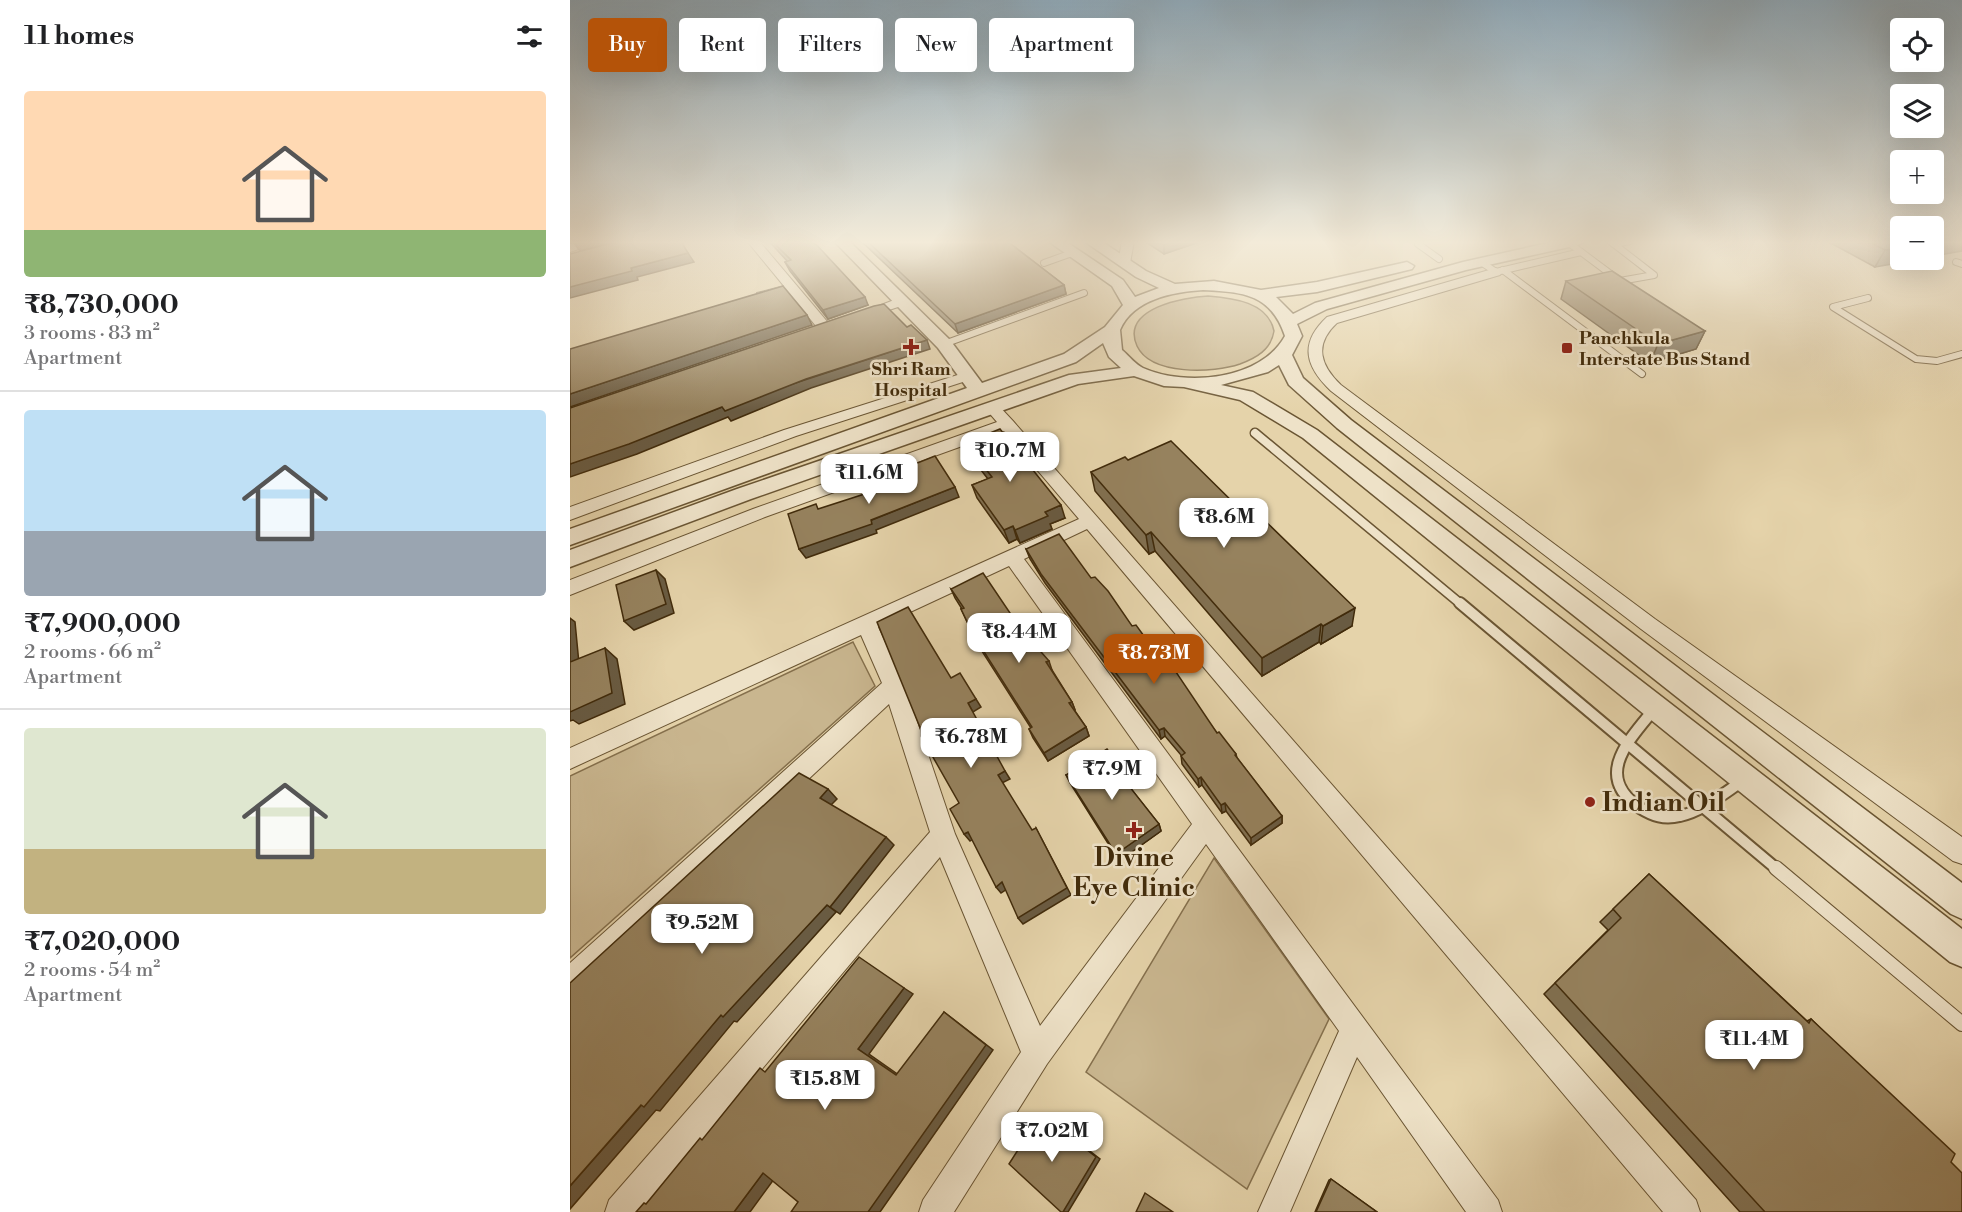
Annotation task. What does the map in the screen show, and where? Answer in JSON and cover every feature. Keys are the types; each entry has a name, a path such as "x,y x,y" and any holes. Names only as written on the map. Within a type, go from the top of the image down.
{"street":[{"path":"748,301 760,298"},
{"path":"802,298 831,326 902,301"},
{"path":"899,298 944,344 993,408 1684,1212"},
{"path":"1127,298 1132,306"},
{"path":"570,588 759,513 993,408 1110,330 1121,313 1144,298"},
{"path":"1191,384 1226,381 1260,371 1283,355 1292,340 1291,321 1279,306 1264,298"},
{"path":"1291,321 1321,306 1359,298"},
{"path":"1401,298 1332,320 1319,334 1316,361 1318,370 1336,388 1522,529 1962,852"},
{"path":"1110,330 1111,346 1114,352 1135,371 1155,379 1246,396 1310,434 1962,950"},
{"path":"1283,355 1295,381 1344,424 1962,903"},
{"path":"570,559 744,494 1075,379 1135,371"},
{"path":"570,514 790,433 967,376"},
{"path":"570,537 993,408"},
{"path":"570,759 1090,521"},
{"path":"1012,557 1486,1212"},
{"path":"866,623 894,686 943,835 1037,1054"},
{"path":"570,982 894,686"},
{"path":"935,1212 1037,1054 1206,824"},
{"path":"621,1212 943,835"},
{"path":"1274,1212 1354,1030"}],"lane":[{"path":"944,344 1071,298"},
{"path":"1535,298 1642,374"},
{"path":"1868,298 1833,306 1916,360 1937,361 1962,354"},
{"path":"1255,433 1447,590 1701,807 1962,1024"},
{"path":"1655,708 1618,758 1616,771 1618,785 1636,805 1661,819 1683,815 1701,807 1746,779"}],"shaded area":[{"path":"1224,298 1248,303 1265,314 1270,321 1274,331 1270,343 1252,359 1229,367 1184,370 1155,363 1144,356 1137,346 1134,333 1138,322 1158,307 1185,299"},
{"path":"853,642 875,686 570,958 570,776"},
{"path":"1214,858 1329,1019 1247,1189 1086,1072"}],"building":[{"path":"744,298 793,298 807,315 570,394 570,349"},
{"path":"813,298 863,298 823,310"},
{"path":"927,298 1029,298 955,324"},
{"path":"1590,298 1653,298 1705,331 1658,344"},
{"path":"884,304 907,327 911,325 927,340 806,379 725,411 722,407 629,444 570,464 570,408"},
{"path":"1000,429 1061,505 1045,512 1048,516 1015,530 1013,526 1004,530 972,485 992,477 965,443"},
{"path":"1171,441 1248,517 1257,513 1355,608 1323,626 1321,624 1262,658 1151,532 1146,535 1091,472 1125,457 1128,460"},
{"path":"935,456 955,487 871,520 872,524 799,549 788,514 816,504 818,509 914,478 907,467"},
{"path":"1059,534 1091,578 1095,577 1108,591 1132,626 1136,625 1168,669 1172,666 1217,733 1219,732 1282,816 1251,838 1225,803 1221,805 1201,777 1198,779 1181,756 1185,753 1164,728 1159,730 1041,574 1026,549"},
{"path":"656,570 666,604 624,621 616,585"},
{"path":"983,573 1033,647 1035,645 1049,661 1046,662 1072,702 1069,703 1086,727 1044,753 1029,729 1032,727 974,636 961,609 964,608 951,589"},
{"path":"908,607 951,678 960,673 976,699 968,703 1005,771 998,775 1032,830 1036,828 1067,888 1018,918 1002,882 996,887 968,832 964,834 950,809 959,803 921,736 921,730 877,622"},
{"path":"605,648 612,693 570,712 570,662"},
{"path":"1107,749 1122,770 1118,772 1159,824 1116,854 1066,775"},
{"path":"799,773 828,789 820,798 886,837 830,907 827,905 723,1017 721,1015 644,1107 641,1105 570,1186 570,983"},
{"path":"1649,874 1809,1023 1811,1019 1955,1154 1951,1162 1962,1173 1962,1212 1765,1212 1555,983 1621,918 1613,909"},
{"path":"859,957 904,988 858,1049 896,1075 944,1012 986,1045 868,1212 791,1212 798,1202 763,1173 734,1212 636,1212 644,1203 646,1204 700,1138 702,1140 760,1068 765,1072"},
{"path":"1041,1114 1096,1157 1063,1212 1009,1164"},
{"path":"1331,1179 1377,1212 1316,1212"},
{"path":"1145,1193 1173,1212 1136,1212"}],"place":[{"name":"Shri Ram Hospital","path":"911,347"},
{"name":"Panchkula Interstate Bus Stand","path":"1567,348"},
{"name":"Indian Oil","path":"1590,802"},
{"name":"Divine Eye Clinic","path":"1134,830"}]}
